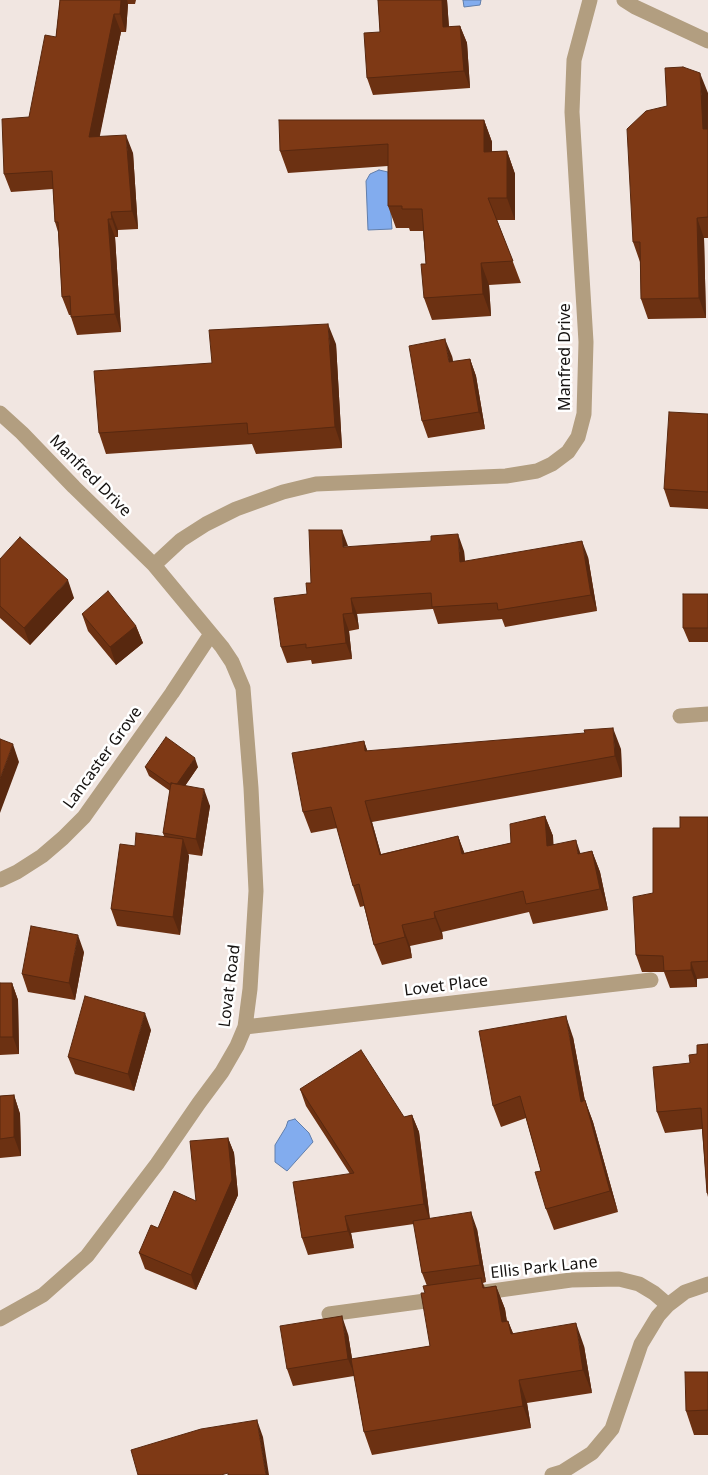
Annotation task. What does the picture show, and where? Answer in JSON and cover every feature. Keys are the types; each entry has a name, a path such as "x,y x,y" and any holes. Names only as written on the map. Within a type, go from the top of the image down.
{"street":[{"name":"Manfred Drive","path":"154,565 181,540 206,524 236,509 283,492 316,484 506,476 537,470 552,464 568,452 578,437 584,414 586,342 572,112 574,60 590,0"},
{"path":"624,0 708,41"},
{"name":"Manfred Drive","path":"0,413 154,565 211,634"},
{"name":"Lancaster Grove","path":"0,880 42,856 84,817 172,693 211,634"},
{"name":"Lovat Road","path":"0,1319 43,1295 88,1256 157,1164 222,1072 238,1046 245,1028 250,989 256,891 251,788 242,688 232,662 211,634"},
{"path":"680,716 708,714"},
{"name":"Lovet Place","path":"245,1028 651,980"},
{"name":"Ellis Park Lane","path":"329,1314 571,1280 619,1279 639,1284 654,1293 668,1305"},
{"path":"552,1475 562,1472 592,1453 612,1429 641,1344 658,1316 668,1305 685,1292 708,1284"}],"water":[{"path":"463,0 481,0 480,5 464,7"},
{"path":"379,170 388,172 392,229 368,230 366,181 370,174"},
{"path":"295,1119 309,1133 313,1142 287,1171 275,1162 275,1145 288,1121"}],"building":[{"path":"60,0 121,0 120,14 114,14 89,137 126,135 132,211 111,212 112,219 108,219 115,314 71,317 70,296 62,297 58,222 55,222 52,171 4,174 2,119 29,117 45,35 56,37"},
{"path":"378,0 442,0 443,27 460,26 464,71 367,78 364,33 380,32"},
{"path":"683,67 700,73 703,129 708,129 708,217 697,218 699,298 641,299 640,242 633,242 627,129 646,111 667,106 665,68"},
{"path":"279,120 484,120 484,152 507,151 507,198 488,198 513,261 481,263 483,294 424,298 421,264 426,264 422,209 402,209 402,206 388,206 388,144 280,151"},
{"path":"328,324 335,427 248,434 247,423 99,433 94,371 212,363 209,330"},
{"path":"445,339 449,362 470,359 479,412 422,421 409,346"},
{"path":"669,412 708,414 708,492 664,489"},
{"path":"309,530 342,530 343,547 431,541 431,536 458,534 460,562 582,541 591,595 498,610 497,603 432,607 431,593 351,598 353,613 343,614 346,643 306,648 306,644 281,647 274,598 307,594 306,583 311,583"},
{"path":"20,537 68,580 24,628 0,606 0,559"},
{"path":"108,591 136,626 110,647 82,614"},
{"path":"683,594 708,594 708,628 683,628"},
{"path":"613,728 615,756 365,801 380,855 458,836 462,854 511,843 510,824 545,816 547,846 576,840 578,854 592,851 600,889 526,904 523,891 434,912 435,918 402,925 405,937 374,945 359,884 353,886 331,807 303,812 292,753 364,741 365,751 585,733 584,730"},
{"path":"166,737 195,758 177,784 171,783 171,785 145,767"},
{"path":"0,739 13,744 0,779"},
{"path":"171,783 204,789 196,839 163,833"},
{"path":"680,817 708,817 708,961 691,962 691,970 664,971 663,956 636,955 633,897 653,893 653,828 680,828"},
{"path":"136,833 183,839 173,917 111,909 120,844 135,846"},
{"path":"31,926 78,935 69,983 22,974"},
{"path":"0,983 12,983 13,1037 0,1037"},
{"path":"85,996 145,1013 128,1074 68,1057"},
{"path":"566,1016 581,1102 585,1100 610,1191 546,1209 535,1172 541,1171 520,1096 493,1106 479,1031"},
{"path":"708,1044 707,1193 701,1108 657,1112 653,1067 690,1063 689,1055 697,1054 697,1045"},
{"path":"361,1050 404,1117 412,1115 424,1204 345,1216 348,1231 302,1238 293,1182 354,1173 300,1089"},
{"path":"14,1095 14,1137 0,1139 0,1096"},
{"path":"228,1138 232,1180 191,1275 139,1253 151,1225 158,1228 174,1191 196,1201 190,1141"},
{"path":"471,1212 480,1265 422,1273 413,1221"},
{"path":"481,1278 483,1288 496,1286 502,1322 508,1321 511,1334 576,1323 583,1370 519,1380 523,1406 364,1432 351,1359 430,1346 421,1293 425,1293 423,1286"},
{"path":"342,1316 348,1359 287,1369 280,1326"},
{"path":"685,1372 708,1372 708,1410 686,1411"},
{"path":"257,1420 266,1475 228,1475 228,1473 221,1475 138,1475 131,1450 201,1429"}]}
